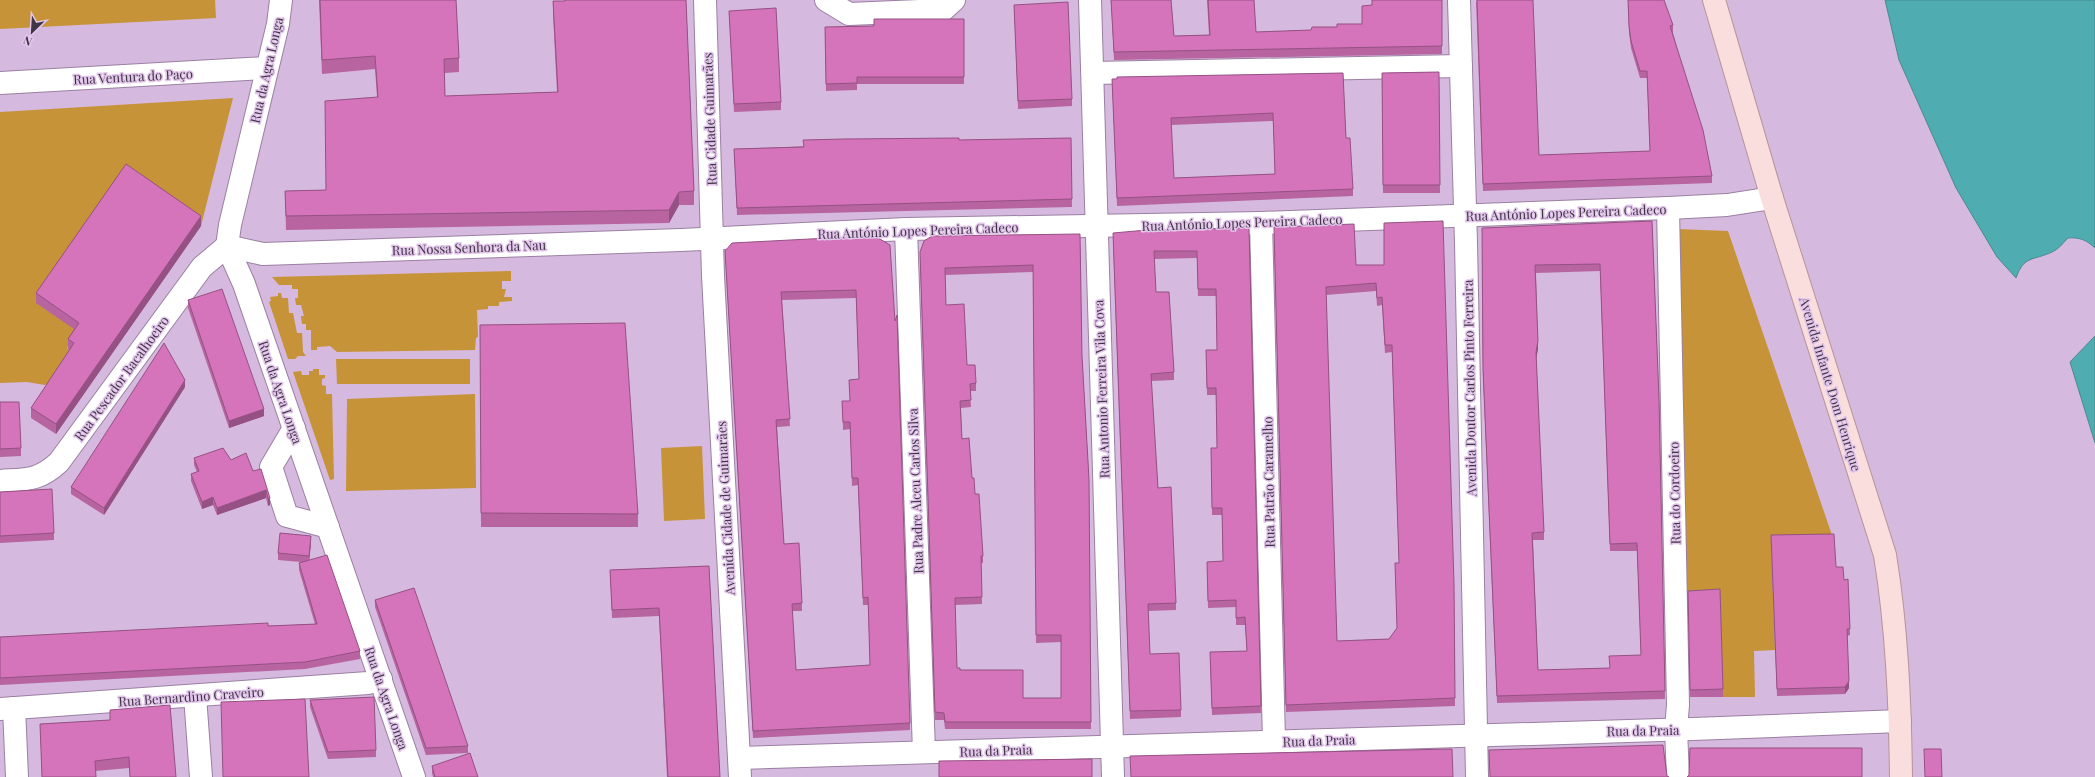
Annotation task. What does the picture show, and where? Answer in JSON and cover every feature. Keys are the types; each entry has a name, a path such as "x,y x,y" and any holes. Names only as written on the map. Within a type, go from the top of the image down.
{"main road":[{"name":"Avenida Infante Dom Henrique","path":"1714,0 1772,198 1885,555 1893,608 1900,721 1901,777"}],"street":[{"name":"Rua da Agra Longa","path":"281,0 278,24 266,68 227,246 244,284 414,777"},
{"name":"Rua Cidade Guimarães","path":"704,0 712,238"},
{"path":"826,0 849,14 943,10 954,0"},
{"name":"Rua Antonio Ferreira Vila Cova","path":"1090,0 1113,777"},
{"name":"Avenida Doutor Carlos Pinto Ferreira","path":"1459,0 1477,777"},
{"path":"1093,74 1461,66"},
{"name":"Rua Ventura do Paço","path":"0,83 266,68"},
{"name":"Rua António Lopes Pereira Cadeco","path":"712,238 906,229 1261,223 1668,208 1727,205 1772,198"},
{"name":"Rua do Cordoeiro","path":"1668,208 1678,697 1676,729 1678,777"},
{"name":"Rua Patrão Caramelho","path":"1261,223 1274,741"},
{"name":"Rua Padre Alceu Carlos Silva","path":"906,229 924,752"},
{"name":"Rua Nossa Senhora da Nau","path":"227,246 263,254 712,238"},
{"name":"Avenida Cidade de Guimarães","path":"712,238 739,768"},
{"name":"Rua Pescador Bacalhoeiro","path":"0,481 34,479 48,473 59,462 202,267 227,246"},
{"path":"294,428 271,467 287,516 328,527"},
{"name":"Rua Bernardino Craveiro","path":"7,708 368,683 381,679"},
{"path":"195,696 200,777"},
{"path":"7,708 17,777"},
{"name":"Rua da Praia","path":"739,768 924,752 1900,721"}],"shaded area":[{"path":"0,0 215,0 216,18 0,29"},
{"path":"1885,0 2095,0 2095,248 2083,240 2068,238 2054,251 2026,262 2022,266 2016,278 1997,257 1956,188 1899,60"},
{"path":"233,98 201,226 79,333 67,348 75,354 58,377 45,385 27,382 0,383 0,112"},
{"path":"1677,229 1728,231 1834,541 1771,542 1775,650 1754,651 1755,697 1723,697 1720,596 1685,598"},
{"path":"511,271 511,281 502,281 502,289 506,289 504,297 512,297 512,301 499,302 499,306 488,306 488,309 477,310 478,337 476,338 475,350 337,352 330,346 317,347 317,350 311,350 311,330 306,330 306,324 302,324 301,316 304,316 301,305 296,305 295,298 298,298 298,289 292,289 292,285 279,285 272,277"},
{"path":"278,293 281,293 282,298 288,298 289,313 293,313 297,333 302,333 303,352 306,356 298,356 295,359 288,359 269,302 271,301 270,297 278,296"},
{"path":"2095,336 2095,443 2070,362"},
{"path":"336,359 470,359 470,384 337,384"},
{"path":"313,369 319,369 319,375 325,375 325,378 322,379 322,385 326,386 326,394 332,394 334,479 330,480 293,372 301,371 302,375 309,375 309,371 313,371"},
{"path":"475,394 476,488 346,491 347,399"},
{"path":"702,446 705,519 664,521 661,448"}],"building":[{"path":"320,0 456,0 459,58 444,59 445,96 558,92 553,1 686,0 694,191 679,192 669,210 286,216 285,191 326,190 325,101 378,97 375,56 322,60"},
{"path":"1111,0 1171,0 1174,36 1210,35 1208,0 1254,0 1256,32 1311,30 1312,27 1337,27 1337,24 1362,24 1362,6 1372,5 1372,0 1442,0 1442,46 1114,52"},
{"path":"1477,0 1533,0 1539,155 1650,151 1647,71 1640,71 1631,41 1628,0 1664,0 1673,25 1670,26 1703,130 1712,176 1483,184"},
{"path":"1068,2 1072,99 1018,101 1014,5"},
{"path":"776,8 781,102 734,104 729,11"},
{"path":"874,19 964,19 964,77 857,77 857,83 826,84 825,27 874,26"},
{"path":"1439,72 1440,185 1383,185 1382,73"},
{"path":"1343,73 1346,138 1350,138 1353,189 1117,198 1112,79 1117,79 1117,77","holes":["1273,113 1275,174 1174,178 1171,118"]},
{"path":"959,138 959,140 1071,138 1072,199 737,208 734,149 804,147 803,140"},
{"path":"126,164 201,216 56,424 31,408 74,343 68,339 79,323 36,293"},
{"path":"1443,221 1454,584 1455,698 1286,705 1274,227 1354,224 1356,265 1384,265 1384,223","holes":["1376,283 1377,298 1382,297 1385,345 1392,345 1399,563 1395,563 1397,628 1389,639 1337,641 1326,287"]},
{"path":"1652,221 1659,398 1665,691 1497,696 1483,369 1482,228","holes":["1600,264 1610,544 1637,543 1641,655 1609,656 1610,668 1538,670 1532,533 1544,532 1536,352 1538,341 1535,265"]},
{"path":"1249,228 1261,706 1212,708 1210,652 1247,651 1245,617 1236,618 1236,600 1208,601 1207,562 1223,561 1222,508 1212,508 1211,448 1217,448 1216,388 1207,388 1206,350 1217,350 1216,289 1198,289 1197,251 1154,251 1156,292 1169,292 1174,372 1151,374 1158,488 1171,487 1176,603 1148,604 1150,654 1179,653 1181,710 1130,711 1113,233 1147,230"},
{"path":"1080,234 1082,356 1089,479 1091,722 945,722 944,713 935,712 920,252 924,241 932,236","holes":["1033,265 1036,635 1061,635 1061,698 1023,698 1023,670 960,670 960,668 957,668 955,598 982,597 981,556 983,556 979,494 975,494 974,478 972,478 969,438 962,439 960,401 971,400 970,384 976,383 975,365 967,365 964,304 946,305 945,268"]},
{"path":"868,236 880,239 890,245 895,321 897,315 910,723 753,731 725,251 732,243","holes":["856,290 859,379 849,380 850,401 842,401 843,422 850,422 852,478 858,478 863,598 868,597 870,665 796,670 792,604 802,603 799,543 784,544 776,420 790,419 781,292"]},
{"path":"222,289 264,409 229,421 188,300"},
{"path":"625,323 638,514 481,513 480,325"},
{"path":"164,343 185,380 104,508 71,487"},
{"path":"0,402 19,402 21,448 0,449"},
{"path":"223,448 231,460 246,453 253,471 261,469 270,498 268,499 266,490 217,508 213,497 202,502 191,474 199,471 194,458"},
{"path":"52,489 54,533 0,536 0,492"},
{"path":"280,533 311,536 309,556 278,553"},
{"path":"1834,534 1836,567 1843,567 1844,580 1848,579 1850,629 1847,629 1849,681 1845,687 1777,689 1771,535"},
{"path":"327,555 360,651 305,662 0,678 0,637 268,623 268,626 317,624 299,563"},
{"path":"709,566 720,777 668,777 659,608 612,610 610,570"},
{"path":"414,588 468,746 426,748 375,600"},
{"path":"1720,589 1723,689 1690,690 1688,591"},
{"path":"374,697 376,750 328,752 310,700"},
{"path":"305,699 309,777 223,777 221,702"},
{"path":"170,705 176,777 130,777 129,757 95,761 96,777 42,777 40,724 110,720 110,710"},
{"path":"1663,745 1667,776 1669,777 1490,777 1489,750"},
{"path":"1690,748 1862,748 1862,777 1687,777 1689,775"},
{"path":"1452,749 1453,777 1131,777 1130,756"},
{"path":"1924,749 1941,749 1942,777 1925,777"},
{"path":"470,753 478,777 435,777 432,766"},
{"path":"1092,759 1092,777 939,777 939,761"}]}
